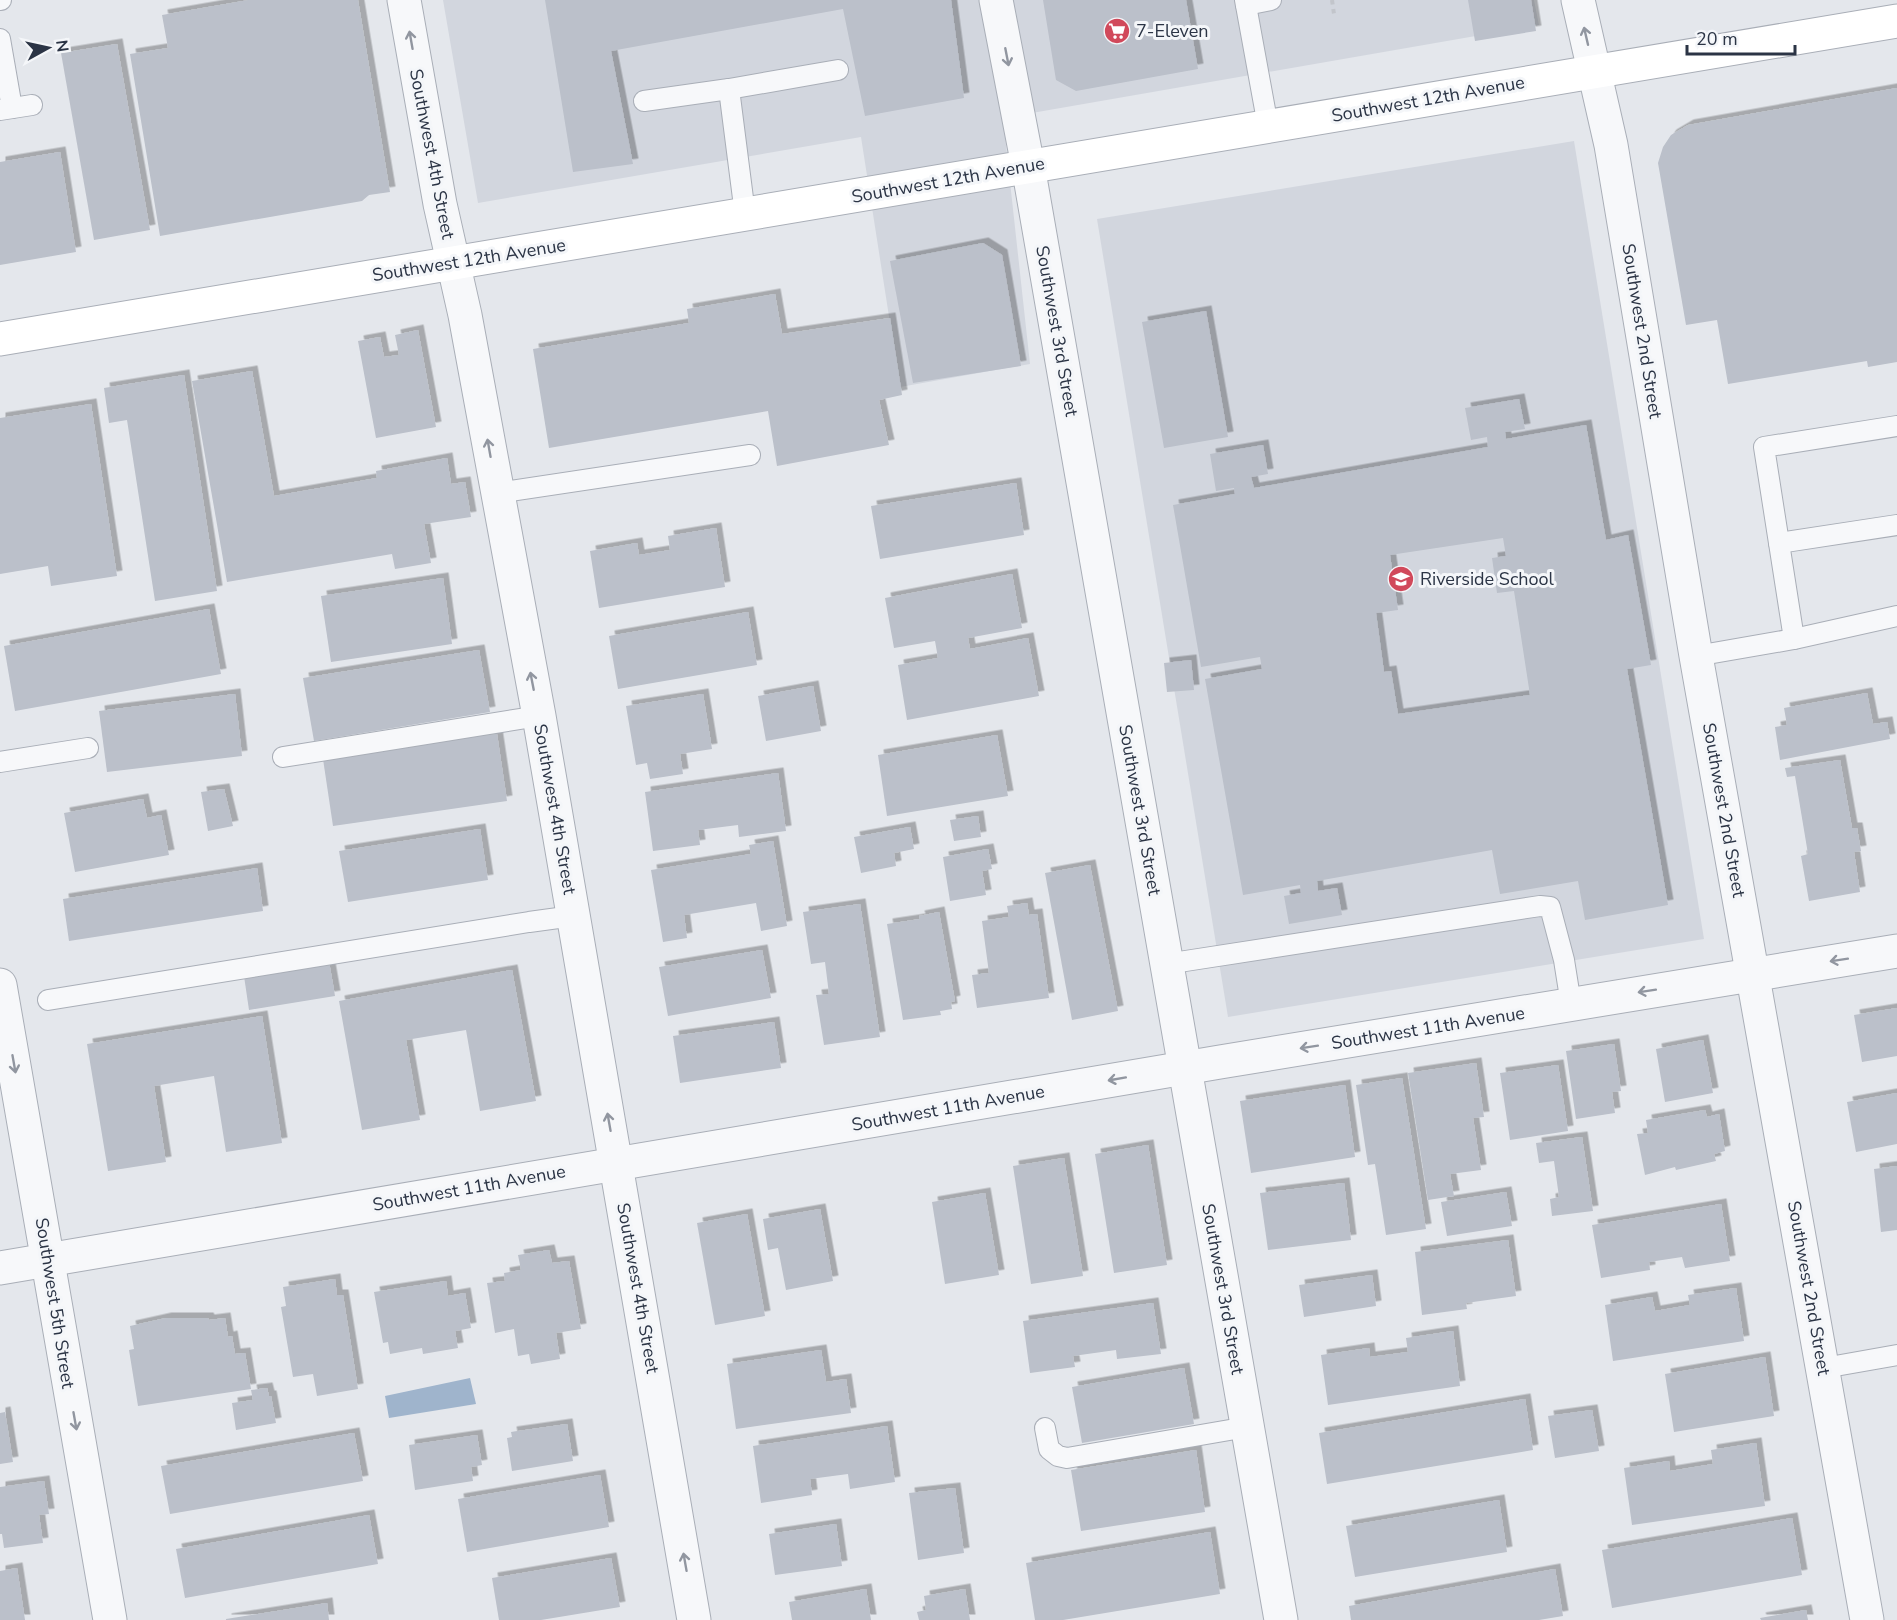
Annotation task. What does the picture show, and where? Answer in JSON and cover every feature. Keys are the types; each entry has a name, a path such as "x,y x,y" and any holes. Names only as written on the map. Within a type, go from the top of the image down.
{"main road":[{"name":"Southwest 12th Avenue","path":"0,339 1897,21"}],"street":[{"name":"Southwest 4th Street","path":"404,0 440,204 465,315 538,716 694,1620"},
{"name":"Southwest 3rd Street","path":"996,0 1028,166 1281,1620"},
{"name":"Southwest 2nd Street","path":"1578,0 1611,145 1696,657 1867,1620"},
{"name":"Southwest 11th Avenue","path":"0,1268 1897,951"},
{"name":"Southwest 5th Street","path":"0,985 110,1620"}],"lane":[{"path":"1268,126 1245,2 1271,0"},
{"path":"0,39 6,109 32,105"},
{"path":"644,101 838,70"},
{"path":"729,88 745,214"},
{"path":"1794,639 1764,447 1897,426"},
{"path":"497,493 750,455"},
{"path":"1779,543 1897,525"},
{"path":"1696,657 1794,639 1897,616"},
{"path":"283,757 538,716"},
{"path":"0,762 88,747"},
{"path":"1166,964 1540,906 1550,907 1564,960 1571,1004"},
{"path":"48,1000 573,916"},
{"path":"1824,1368 1897,1355"},
{"path":"1046,1428 1049,1449 1058,1456 1067,1458 1247,1427"}],"path":[{"path":"1332,0 1334,14"}],"shaded area":[{"path":"443,0 1534,0 1539,25 1003,118 1030,364 900,387 861,137 478,203"},
{"name":"Riverside School","path":"1574,141 1704,939 1228,1017 1097,219"}],"water":[{"path":"470,1378 476,1404 389,1418 385,1396"}],"building":[{"path":"249,0 358,0 390,192 369,195 362,201 160,236 130,54 168,48 162,15"},
{"path":"545,0 951,0 964,98 865,116 843,9 611,51 633,164 573,172"},
{"path":"1043,0 1186,0 1198,69 1076,91 1056,80"},
{"path":"1468,0 1531,0 1536,31 1475,41"},
{"path":"117,44 150,230 94,240 61,53"},
{"path":"1897,88 1897,362 1868,367 1867,361 1728,384 1717,320 1686,325 1658,163 1663,147 1671,135 1688,125"},
{"path":"60,152 76,252 0,265 0,162"},
{"path":"983,243 1002,255 1021,366 913,383 890,261"},
{"path":"775,294 782,334 890,318 902,395 879,400 889,445 777,466 768,411 549,448 533,349 689,323 687,309"},
{"path":"1206,311 1228,437 1164,448 1142,322"},
{"path":"418,330 436,427 376,438 358,341 380,337 384,357 399,355 395,335"},
{"path":"252,371 274,496 377,478 376,471 447,458 451,484 465,482 471,517 424,524 431,563 395,569 392,554 227,582 192,381"},
{"path":"184,375 217,591 155,601 127,420 109,423 104,388"},
{"path":"1519,399 1525,429 1505,432 1506,439 1586,425 1606,540 1628,535 1651,665 1627,669 1668,905 1585,920 1578,881 1500,894 1492,850 1317,881 1318,891 1337,888 1342,915 1289,924 1284,896 1301,893 1300,885 1243,895 1205,679 1262,669 1260,657 1201,667 1173,505 1235,494 1234,488 1216,491 1210,454 1263,445 1268,474 1251,477 1254,488 1488,447 1487,437 1471,440 1465,408","holes":["1503,538 1506,556 1492,558 1497,593 1514,591 1530,695 1398,714 1391,671 1384,672 1376,613 1398,610 1390,555"]},
{"path":"91,404 117,576 51,586 48,566 0,574 0,418"},
{"path":"1016,483 1024,535 880,559 871,506"},
{"path":"716,528 725,587 599,608 590,551 637,543 639,555 670,550 668,536"},
{"path":"1012,574 1022,628 968,638 970,649 1028,638 1039,696 907,720 898,665 938,658 935,641 894,648 885,598"},
{"path":"443,578 452,644 331,662 321,596"},
{"path":"209,609 221,674 15,711 4,646"},
{"path":"748,612 757,665 618,689 609,636"},
{"path":"479,650 490,712 314,741 303,678"},
{"path":"1191,660 1194,690 1167,692 1164,663"},
{"path":"813,686 821,731 766,741 758,696"},
{"path":"1867,693 1873,724 1887,722 1890,739 1780,760 1775,727 1787,725 1784,708"},
{"path":"235,694 242,756 107,772 99,711"},
{"path":"703,694 712,749 680,754 683,774 650,779 647,763 636,765 626,706"},
{"path":"497,734 507,801 333,826 323,759"},
{"path":"997,735 1008,796 887,816 878,755"},
{"path":"1840,760 1852,828 1857,828 1861,851 1854,852 1860,892 1809,901 1801,856 1808,854 1795,776 1787,777 1785,768"},
{"path":"778,773 786,831 739,837 738,825 698,830 700,845 653,851 645,792"},
{"path":"224,789 233,826 208,831 201,792"},
{"path":"143,799 147,818 161,815 169,855 75,872 64,813"},
{"path":"978,816 981,837 954,841 950,820"},
{"path":"910,827 914,849 894,853 896,866 861,873 854,837"},
{"path":"480,829 488,880 348,902 339,851"},
{"path":"773,841 787,926 761,931 756,903 684,915 687,938 663,942 651,870 751,854 749,845"},
{"path":"988,849 992,869 982,871 986,895 950,901 943,857"},
{"path":"1090,865 1118,1011 1072,1020 1045,873"},
{"path":"257,868 263,911 69,941 63,899"},
{"path":"1027,903 1029,915 1037,914 1049,998 977,1008 972,975 989,973 982,921 1009,917 1007,906"},
{"path":"860,904 880,1037 824,1045 816,995 829,994 825,962 811,964 803,912"},
{"path":"939,912 955,1001 951,1002 952,1009 940,1011 941,1015 903,1020 887,924 920,919 919,916"},
{"path":"762,950 771,998 668,1016 659,967"},
{"path":"329,962 335,996 249,1010 244,976"},
{"path":"512,970 536,1101 480,1111 466,1030 406,1040 420,1120 362,1130 339,1001"},
{"path":"1897,1008 1897,1056 1862,1062 1854,1015"},
{"path":"262,1016 282,1143 226,1152 214,1076 154,1086 166,1162 108,1171 87,1044"},
{"path":"774,1022 781,1068 680,1083 673,1036"},
{"path":"1703,1040 1713,1093 1665,1102 1656,1049"},
{"path":"1614,1044 1621,1091 1612,1092 1615,1113 1576,1119 1566,1051"},
{"path":"1476,1063 1484,1117 1473,1118 1481,1170 1450,1174 1454,1196 1428,1200 1408,1073"},
{"path":"1558,1065 1568,1131 1510,1140 1500,1073"},
{"path":"1402,1078 1426,1229 1386,1235 1375,1164 1368,1165 1356,1085"},
{"path":"1345,1085 1355,1157 1251,1173 1240,1101"},
{"path":"1897,1093 1897,1144 1856,1152 1847,1102"},
{"path":"1705,1110 1707,1117 1719,1114 1725,1151 1714,1154 1716,1161 1676,1170 1675,1167 1645,1175 1637,1134 1648,1133 1646,1120"},
{"path":"1582,1137 1593,1211 1552,1216 1550,1199 1559,1197 1554,1161 1539,1163 1536,1143"},
{"path":"1148,1145 1167,1265 1114,1273 1095,1154"},
{"path":"1064,1158 1083,1276 1031,1284 1013,1166"},
{"path":"1897,1166 1897,1230 1881,1232 1874,1169"},
{"path":"1344,1183 1351,1240 1268,1250 1260,1193"},
{"path":"1506,1192 1512,1226 1447,1236 1441,1202"},
{"path":"985,1193 999,1275 945,1284 932,1202"},
{"path":"1721,1204 1730,1261 1685,1268 1682,1257 1649,1262 1650,1270 1601,1278 1592,1225"},
{"path":"820,1209 833,1281 786,1290 778,1248 768,1250 763,1219"},
{"path":"747,1214 765,1316 715,1325 697,1223"},
{"path":"1508,1240 1516,1296 1466,1303 1467,1309 1422,1315 1415,1252"},
{"path":"549,1250 552,1263 569,1261 581,1329 556,1333 560,1359 531,1364 529,1354 518,1356 514,1329 495,1333 487,1283 505,1281 504,1273 521,1270 518,1255"},
{"path":"1372,1275 1376,1306 1304,1317 1299,1285"},
{"path":"335,1279 337,1295 343,1295 358,1389 317,1396 313,1374 293,1377 281,1307 286,1306 283,1287"},
{"path":"446,1281 448,1296 465,1293 471,1328 455,1331 458,1348 423,1354 422,1348 390,1354 388,1342 383,1343 374,1292"},
{"path":"1736,1288 1744,1341 1613,1361 1605,1305 1652,1297 1655,1311 1690,1305 1688,1295"},
{"path":"1153,1303 1161,1354 1117,1359 1116,1350 1073,1356 1075,1367 1030,1373 1023,1321"},
{"path":"166,1318 208,1318 209,1320 225,1318 228,1337 232,1336 235,1354 245,1353 251,1389 138,1406 129,1350 134,1349 130,1326"},
{"path":"1453,1331 1460,1386 1328,1405 1321,1355 1369,1348 1370,1357 1408,1352 1406,1338"},
{"path":"821,1350 826,1382 846,1379 851,1413 736,1429 727,1364"},
{"path":"1765,1357 1774,1416 1674,1432 1665,1374"},
{"path":"1184,1368 1194,1424 1082,1443 1072,1387"},
{"path":"267,1388 271,1396 276,1423 236,1430 232,1403 253,1400 251,1390"},
{"path":"1525,1399 1533,1450 1327,1484 1319,1433"},
{"path":"1592,1410 1599,1451 1555,1458 1548,1416"},
{"path":"5,1412 13,1462 0,1464 0,1413"},
{"path":"567,1424 573,1461 512,1471 507,1438 512,1437 511,1432"},
{"path":"887,1426 895,1482 850,1489 848,1474 810,1479 812,1495 761,1503 753,1446"},
{"path":"354,1433 363,1481 170,1514 161,1466"},
{"path":"477,1435 482,1465 471,1467 473,1481 415,1490 409,1445"},
{"path":"1756,1443 1765,1506 1632,1525 1624,1468 1669,1461 1670,1471 1713,1464 1711,1450"},
{"path":"1196,1450 1205,1512 1081,1531 1071,1470"},
{"path":"600,1475 609,1527 467,1552 458,1499"},
{"path":"44,1481 49,1514 39,1515 43,1543 4,1548 2,1534 0,1534 0,1487"},
{"path":"955,1488 964,1553 918,1560 909,1493"},
{"path":"1499,1500 1507,1552 1355,1577 1346,1526"},
{"path":"369,1515 378,1564 185,1598 176,1549"},
{"path":"1792,1518 1802,1575 1612,1608 1602,1550"},
{"path":"836,1524 842,1566 775,1575 769,1534"},
{"path":"1210,1532 1220,1594 1063,1620 1035,1620 1026,1563"},
{"path":"611,1558 620,1607 541,1620 499,1620 492,1578"},
{"path":"17,1568 25,1620 0,1620 0,1571"},
{"path":"1555,1569 1563,1616 1539,1620 1351,1620 1349,1606"},
{"path":"866,1589 871,1620 792,1620 789,1602"},
{"path":"965,1589 970,1620 919,1620 917,1612 926,1610 924,1596"},
{"path":"327,1603 329,1620 226,1620 226,1619"},
{"path":"1806,1610 1808,1620 1761,1620 1760,1618"}],"place":[{"name":"7-Eleven","path":"1117,31"},
{"name":"Riverside School","path":"1401,579"}]}
